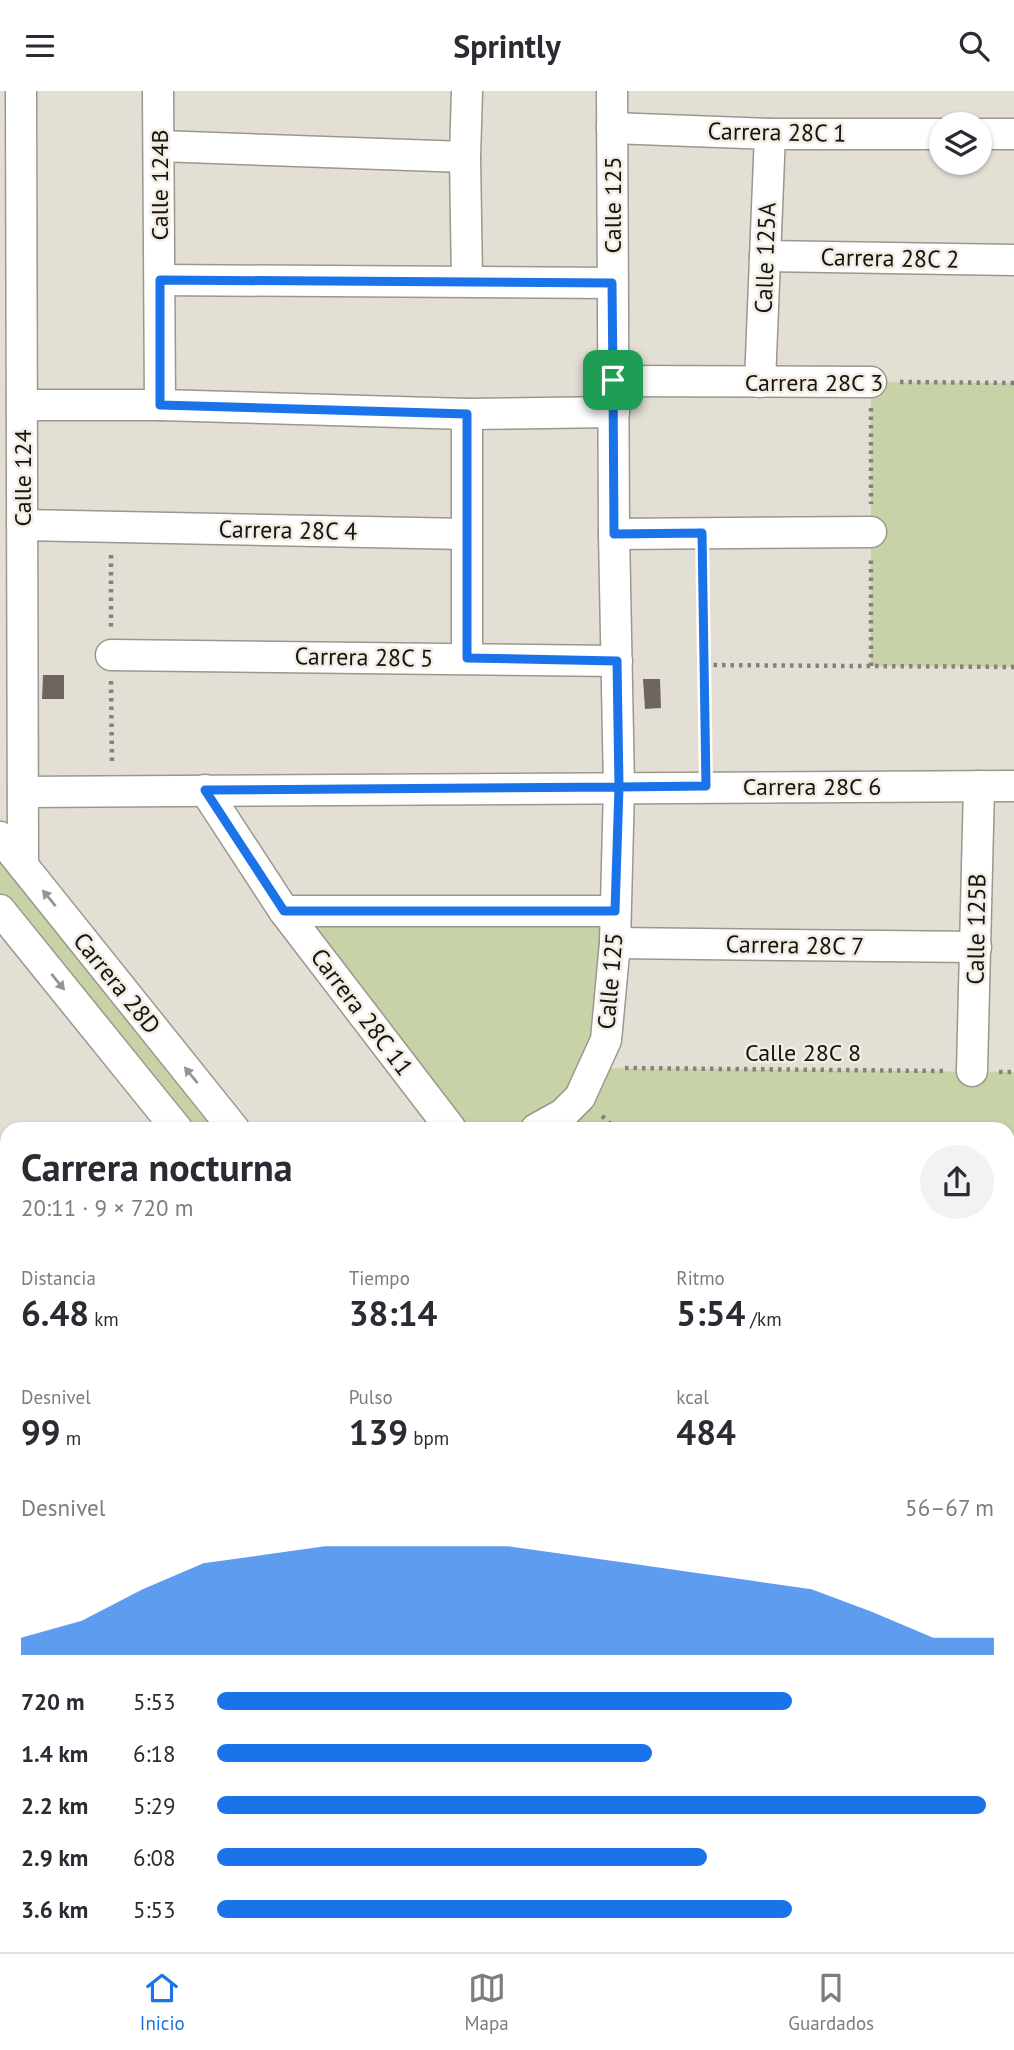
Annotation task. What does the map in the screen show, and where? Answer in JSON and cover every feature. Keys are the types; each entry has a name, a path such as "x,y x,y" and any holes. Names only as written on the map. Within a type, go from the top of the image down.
{"street":[{"name":"Calle 124","path":"21,91 23,866"},
{"name":"Calle 124B","path":"158,91 160,405"},
{"path":"467,91 467,281"},
{"name":"Calle 125","path":"549,1122 563,1114 580,1097 606,1040 615,943 619,787 614,534 612,91"},
{"name":"Carrera 28C 1","path":"612,128 770,134 929,134"},
{"name":"Calle 125A","path":"760,381 770,134"},
{"path":"992,134 1014,134"},
{"path":"159,146 465,157"},
{"name":"Carrera 28C 2","path":"765,256 1014,260"},
{"path":"160,280 612,283"},
{"name":"Carrera 28C 3","path":"613,380 871,382"},
{"path":"22,405 160,405 467,414 614,412"},
{"path":"467,414 467,658"},
{"name":"Carrera 28C 4","path":"22,525 466,534"},
{"path":"614,534 871,532"},
{"name":"Carrera 28C 5","path":"111,655 617,661"},
{"name":"Calle 125B","path":"972,1071 979,786"},
{"name":"Carrera 28C 6","path":"23,792 1014,786"},
{"name":"Carrera 28C 11","path":"205,790 284,911 446,1122"},
{"name":"Carrera 28D","path":"0,837 228,1122"},
{"name":"Carrera 28D","path":"0,910 171,1122"},
{"path":"284,911 615,911"},
{"name":"Carrera 28C 7","path":"615,943 976,947"}],"path":[{"name":"Carrera 28C 3","path":"871,382 1014,383"},
{"path":"702,533 706,786"},
{"path":"705,665 1014,667"},
{"name":"Calle 28C 8","path":"593,1068 1014,1072"}],"green space":[{"path":"871,382 1014,383 1014,667 871,666"},
{"path":"0,837 228,1122 171,1122 0,910"},
{"path":"284,911 615,911 593,1068 1014,1072 1014,1122 446,1122"}],"building":[{"path":"43,675 64,675 64,699 42,699"},
{"path":"643,679 660,679 661,708 645,709"}],"route":[{"path":"613,380 612,283 160,280 160,405 467,414 467,658 617,661 619,787 205,790 284,911 615,911 619,787 706,786 702,533 614,534 613,380"}]}
